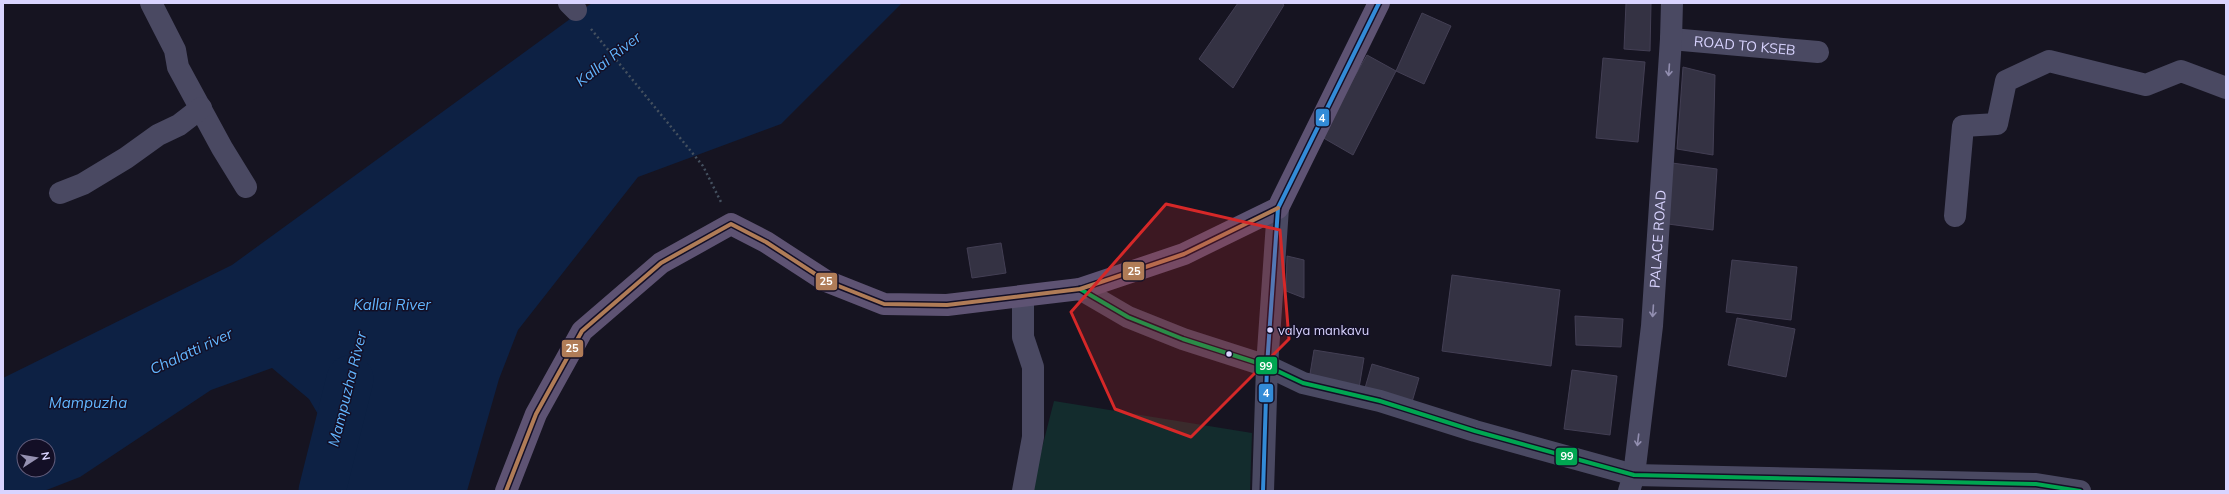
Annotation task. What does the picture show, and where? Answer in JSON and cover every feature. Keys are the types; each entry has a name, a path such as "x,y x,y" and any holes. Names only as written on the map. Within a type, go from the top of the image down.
{"main road":[{"path":"506,491 536,414 582,331 662,263 731,224 766,242 826,281 884,304 947,305 1080,290 1184,254 1278,208 1379,3"}],"street":[{"path":"151,3 175,50 178,67 246,187"},
{"name":"PALACE ROAD","path":"1632,483 1652,326 1672,38 1672,3"},
{"name":"ROAD TO KSEB","path":"1672,38 1818,52"},
{"path":"1956,216 1963,126 1997,124 2006,81 2049,61 2146,85 2181,71 2226,88"},
{"path":"60,193 83,184 158,135 178,125 201,108"},
{"path":"1263,491 1266,366 1278,208"},
{"path":"1080,290 1128,317 1183,339 1266,366 1304,383 1380,401 1632,483 2036,484 2080,491"},
{"path":"1023,297 1023,337 1033,367 1033,437 1023,491"}],"path":[{"path":"573,6 703,166 731,224"}],"highlighted area":[{"path":"1166,204 1280,230 1289,339 1191,437 1115,409 1071,312"}],"green space":[{"path":"1054,401 1252,433 1250,491 1031,491"}],"water":[{"name":"Kallai River","path":"592,3 902,3 781,124 638,177 518,330 499,379 467,491 321,491 327,484 340,451 309,399 272,368 211,390 80,477 44,491 3,491 3,378 232,265"}],"building":[{"path":"1238,3 1281,3 1284,5 1233,88 1199,59"},
{"path":"1626,3 1651,3 1650,51 1624,49"},
{"path":"1422,13 1451,26 1424,84 1396,71"},
{"path":"1367,55 1396,71 1353,155 1320,136"},
{"path":"1603,58 1645,62 1638,142 1596,138"},
{"path":"1683,67 1715,75 1713,155 1677,149"},
{"path":"1672,163 1717,169 1713,230 1668,224"},
{"path":"1001,243 1006,273 972,278 967,248"},
{"path":"1287,256 1304,260 1304,298 1286,291"},
{"path":"1732,260 1797,267 1791,320 1726,312"},
{"path":"1452,275 1560,290 1551,366 1442,351"},
{"path":"1575,316 1623,319 1621,347 1576,345"},
{"path":"1737,318 1795,329 1786,377 1728,365"},
{"path":"1314,350 1364,358 1359,388 1309,380"},
{"path":"1372,364 1419,378 1412,402 1365,388"},
{"path":"1572,370 1617,376 1610,435 1564,429"}],"waterway":[{"name":"Mampuzha River","path":"322,491 350,379"}],"transit line":[{"name":"4","path":"1263,491 1267,366 1278,208 1379,3"},
{"name":"25","path":"506,491 536,414 582,331 661,263 731,224 766,242 826,281 884,304 947,305 1080,289 1184,254 1278,208"},
{"name":"99","path":"1080,289 1128,317 1183,339 1267,366 1303,383 1380,401 1475,431 1634,475 2036,484 2080,491"}],"place":[{"name":"valya mankavu","path":"1270,330"}],"water label":[{"name":"Chalatti river","path":"191,351"},
{"name":"Mampuzha","path":"88,402"}]}
